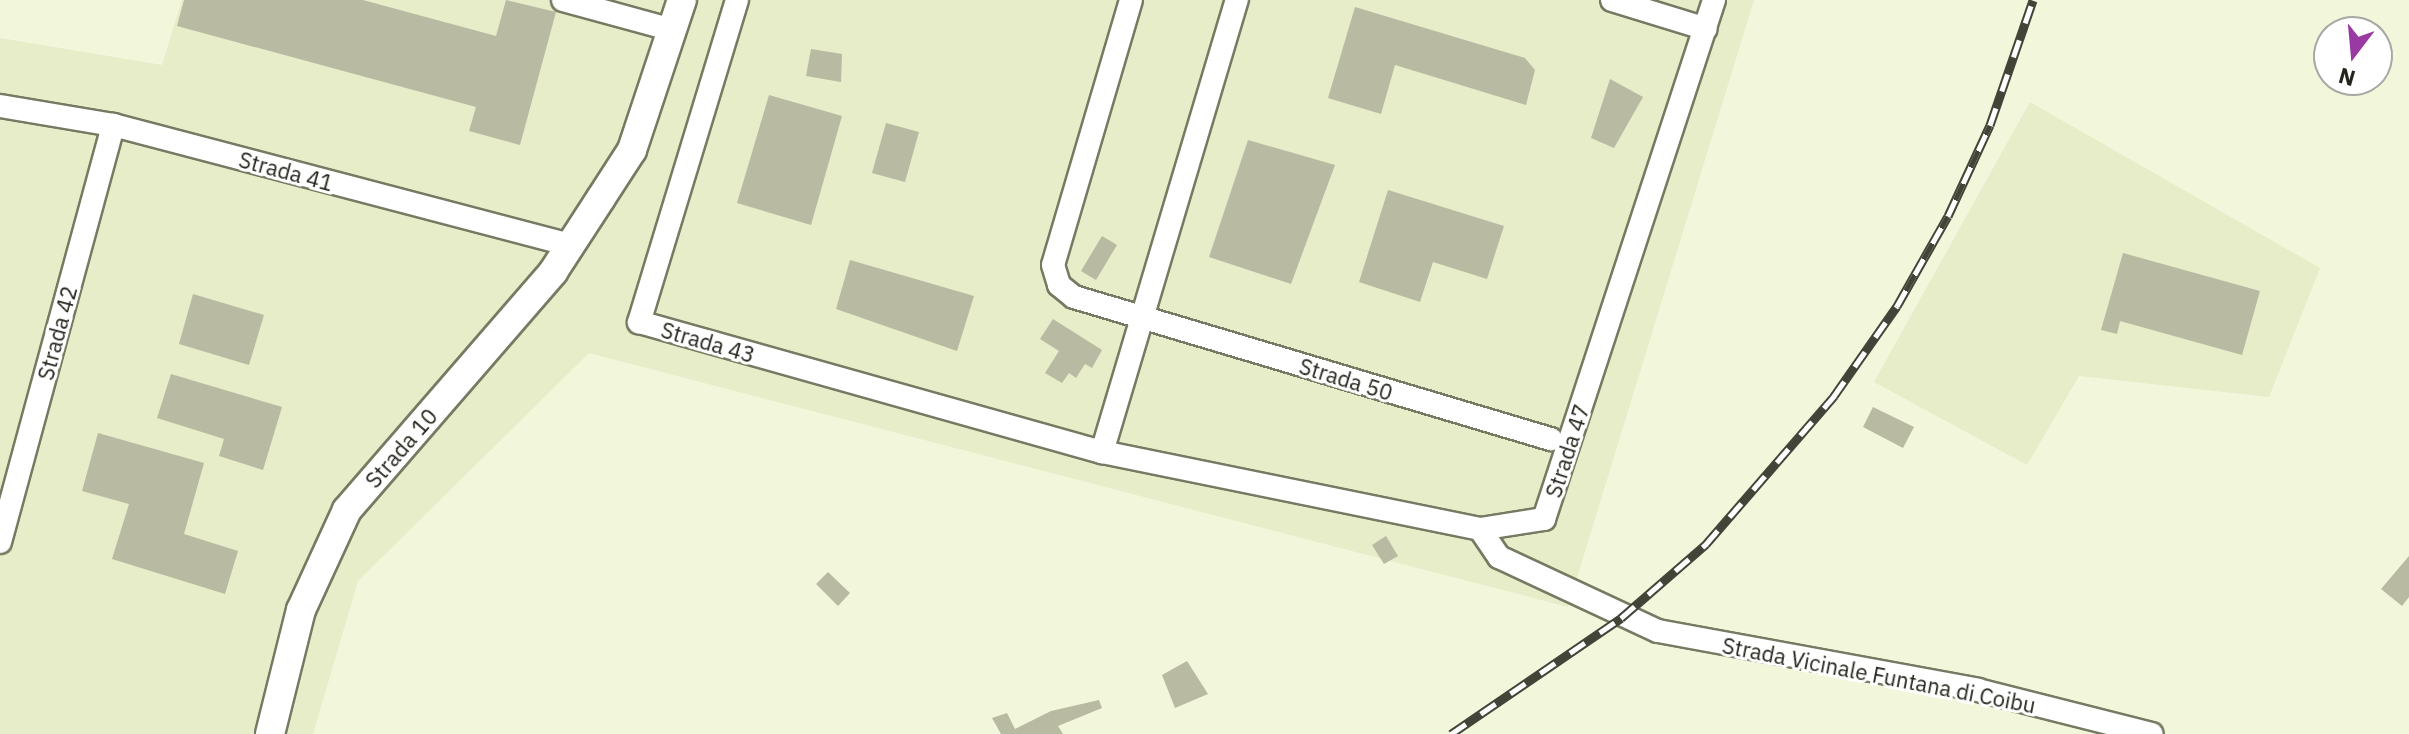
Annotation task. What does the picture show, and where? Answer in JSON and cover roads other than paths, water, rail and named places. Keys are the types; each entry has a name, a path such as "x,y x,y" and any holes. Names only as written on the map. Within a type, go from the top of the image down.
{"street":[{"path":"563,0 662,13"},
{"name":"Strada 10","path":"270,734 301,610 347,510 571,245 632,150 682,0"},
{"name":"Strada 43","path":"737,0 639,322 1102,452"},
{"name":"Strada 50","path":"1131,0 1053,265 1059,285 1074,297 1551,439"},
{"path":"1102,452 1237,0"},
{"path":"1612,0 1706,29"},
{"name":"Strada 47","path":"1102,452 1480,529 1544,519 1714,0"},
{"name":"Strada 10","path":"601,198 662,13"},
{"name":"Strada 41","path":"0,106 113,125 571,245"},
{"name":"Strada 42","path":"0,542 113,125"},
{"name":"Strada Vicinale Funtana di Coibu","path":"1480,529 1499,557 1578,591 1608,610 1658,631 1978,690 2152,734"}],"railway":[{"path":"1451,734 1621,618 1706,544 1834,396 1897,306 1948,216 1990,125 2033,0"}]}
